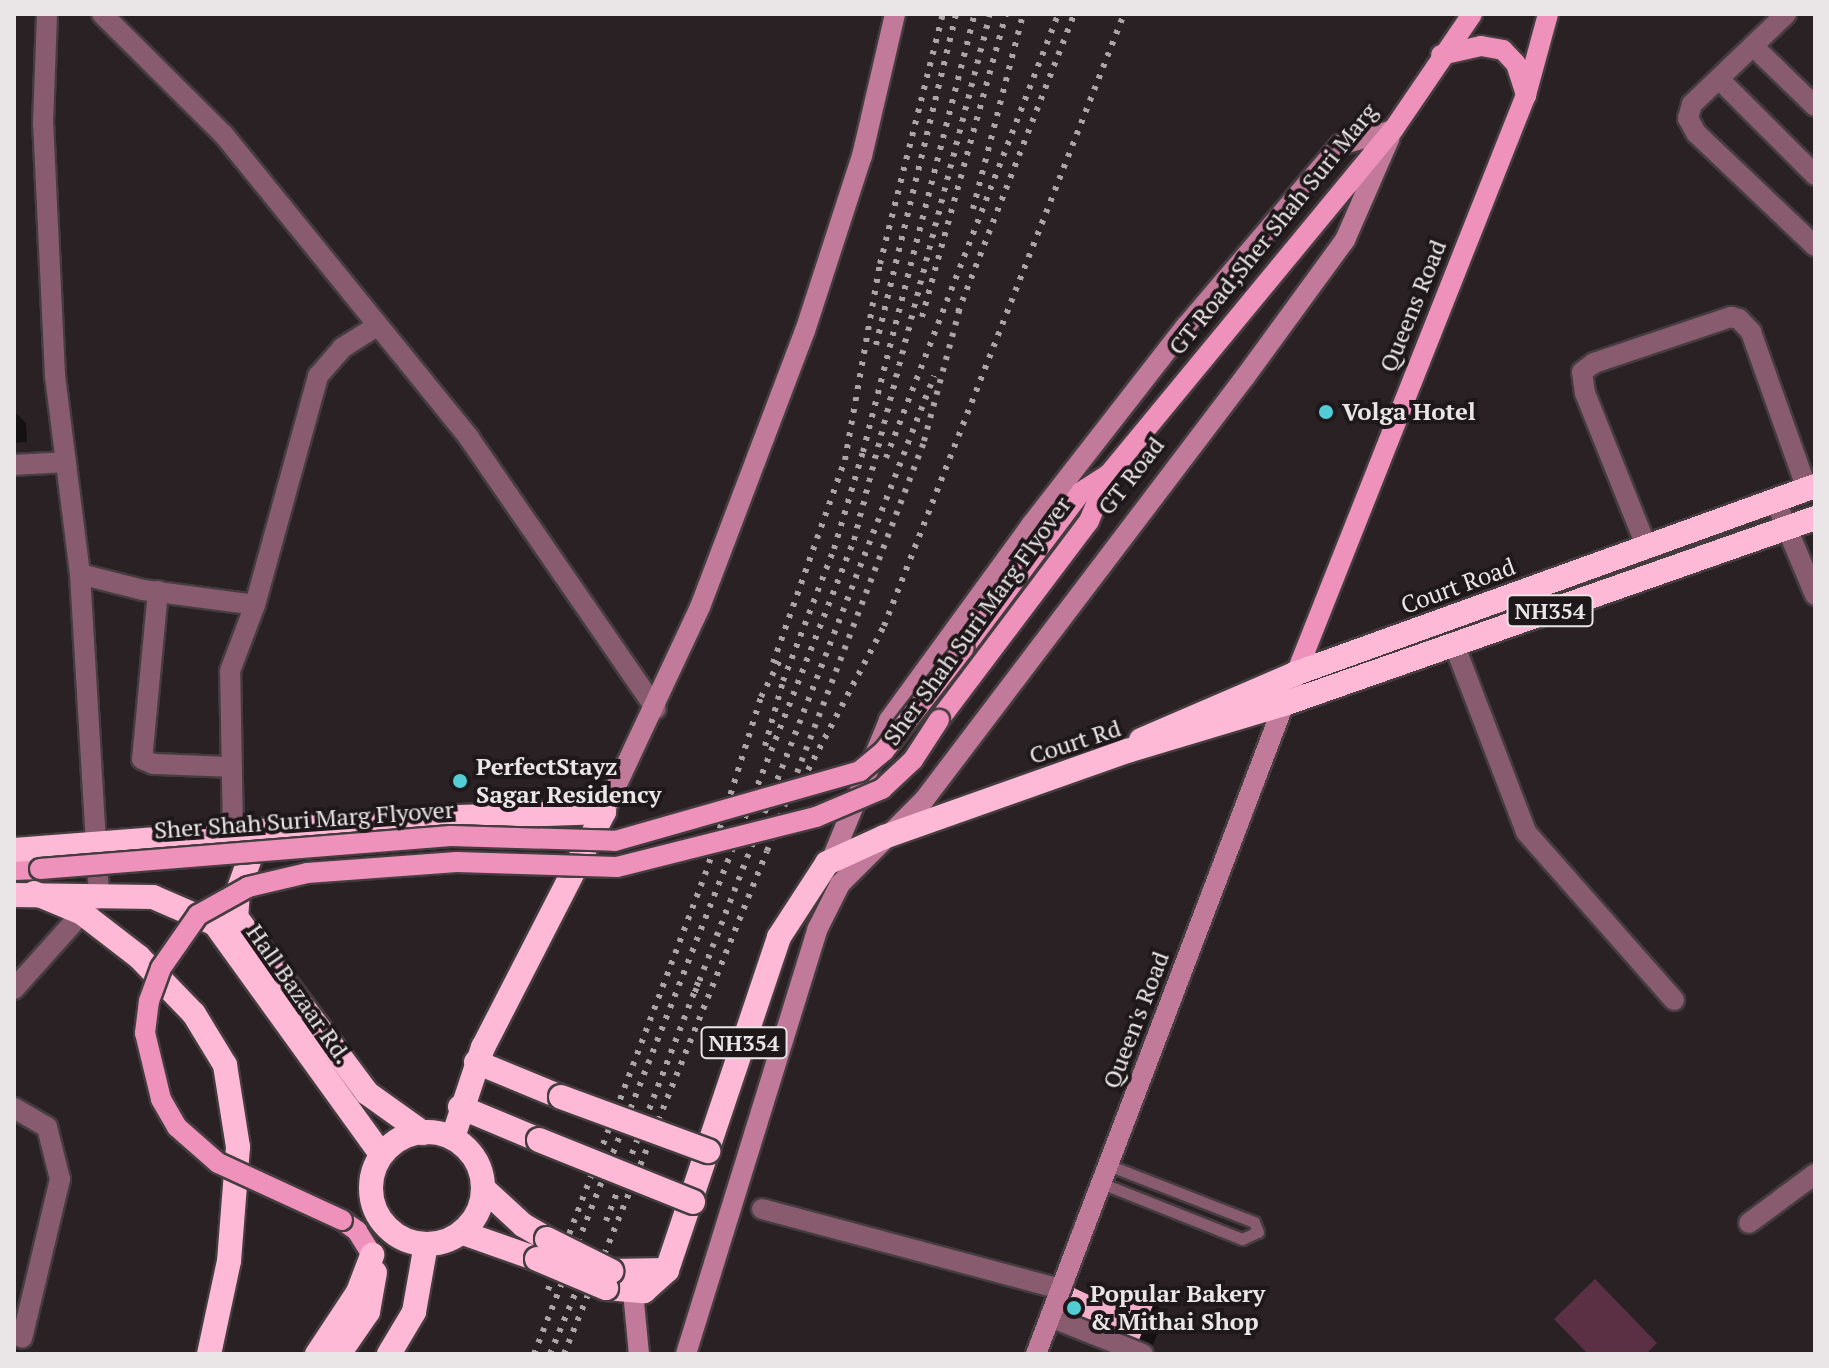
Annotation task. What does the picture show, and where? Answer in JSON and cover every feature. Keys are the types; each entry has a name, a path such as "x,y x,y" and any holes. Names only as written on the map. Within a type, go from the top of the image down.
{"highway":[{"name":"Court Road","path":"1127,751 1150,732 1294,674 1811,488"},
{"name":"NH354","path":"1284,704 1815,518"},
{"name":"Court Rd","path":"884,837 1127,751 1284,704"},
{"path":"14,850 427,818 604,812 476,1062 453,1137"},
{"path":"259,833 238,891 236,917 380,1106 423,1133"},
{"name":"NH354","path":"667,1270 682,1235 779,937 829,862 884,837"},
{"path":"24,894 82,913 139,957 194,1014 225,1065 238,1147 229,1261 209,1354"},
{"name":"Hall Bazaar Rd.","path":"24,894 153,897 215,924 381,1154"},
{"path":"476,1062 708,1151"},
{"path":"460,1107 693,1202"},
{"path":"542,1249 523,1225 484,1189 472,1153 453,1137 423,1133 394,1141 381,1154 373,1171 374,1210 398,1237 426,1244 463,1233 542,1249 633,1292 650,1288 667,1270"},
{"path":"463,1233 475,1221 484,1189"},
{"path":"389,1354 420,1293 426,1244"},
{"path":"339,1354 358,1328 373,1296 372,1255"},
{"path":"317,1354 358,1292 372,1255"},
{"path":"609,1280 667,1270"},
{"path":"374,1354 420,1293"}],"main road":[{"path":"604,812 656,709 805,331 862,156 895,14"},
{"name":"GT Road;Sher Shah Suri Marg","path":"1109,474 1393,130 1441,55 1472,14"},
{"name":"Queens Road","path":"1284,704 1526,95 1548,14"},
{"path":"1441,55 1481,46 1503,50 1516,64 1526,95"},
{"path":"829,862 889,720 1031,525 1186,326 1340,145 1393,130"},
{"name":"GT Road","path":"686,1354 817,930 840,884 924,800 1345,240 1393,130"},
{"name":"Sher Shah Suri Marg Flyover","path":"14,870 451,836 615,841 860,771 884,751 1081,492 1109,474"},
{"name":"Sher Shah Suri Marg Flyover","path":"372,1255 357,1231 342,1220 218,1163 177,1127 161,1099 145,1033 149,1001 161,968 198,915 248,887 307,873 457,862 617,867 816,817 882,789 913,760 939,720 1089,521 1109,474"},
{"name":"Queen's Road","path":"1036,1354 1284,704"},
{"path":"633,1292 639,1354"}],"street":[{"path":"14,989 99,894 80,574 55,375 43,124 47,14"},
{"path":"102,14 224,135 469,438 656,709"},
{"path":"1786,14 1692,104 1690,125 1815,246"},
{"path":"1753,46 1815,106"},
{"path":"1719,79 1815,175"},
{"path":"1647,548 1585,393 1582,372 1594,363 1739,319 1751,332 1811,488"},
{"path":"233,835 227,687 255,605 318,376 342,348 377,326"},
{"path":"14,465 66,462"},
{"path":"1776,502 1784,529 1815,595"},
{"path":"80,574 158,591 255,605"},
{"path":"158,591 142,759 153,764 231,767"},
{"path":"1454,644 1526,832 1674,1000"},
{"path":"14,1108 47,1127 60,1179 22,1338"},
{"path":"1749,1223 1815,1174"},
{"path":"762,1209 1060,1289"},
{"path":"1050,1317 1143,1354"}],"lane":[{"path":"1105,1174 1254,1222 1258,1232 1242,1239 1105,1174"}],"shaded area":[{"path":"1595,1279 1657,1343 1646,1354 1588,1354 1554,1319"}],"building":[{"path":"1094,1283 1133,1298 1136,1292 1155,1300 1137,1345 1063,1316 1074,1288 1089,1295"}],"railway":[{"path":"773,663 845,460 880,264 943,14"},
{"path":"876,345 956,14"},
{"path":"765,746 783,681 834,549 863,452 975,14"},
{"path":"534,1354 854,540 990,14"},
{"path":"922,317 1006,14"},
{"path":"973,209 1023,14"},
{"path":"886,458 1058,14"},
{"path":"958,312 1074,14"},
{"path":"808,770 884,626 1124,14"},
{"path":"564,1354 767,851 924,441 961,304"},
{"path":"695,992 934,376"},
{"path":"548,1290 709,863 761,697 782,656"},
{"path":"606,1221 698,982"},
{"path":"550,1354 587,1265"}],"place":[{"name":"Volga Hotel","path":"1326,412"},
{"name":"PerfectStayz Sagar Residency","path":"460,781"},
{"name":"Popular Bakery & Mithai Shop","path":"1074,1308"}]}
